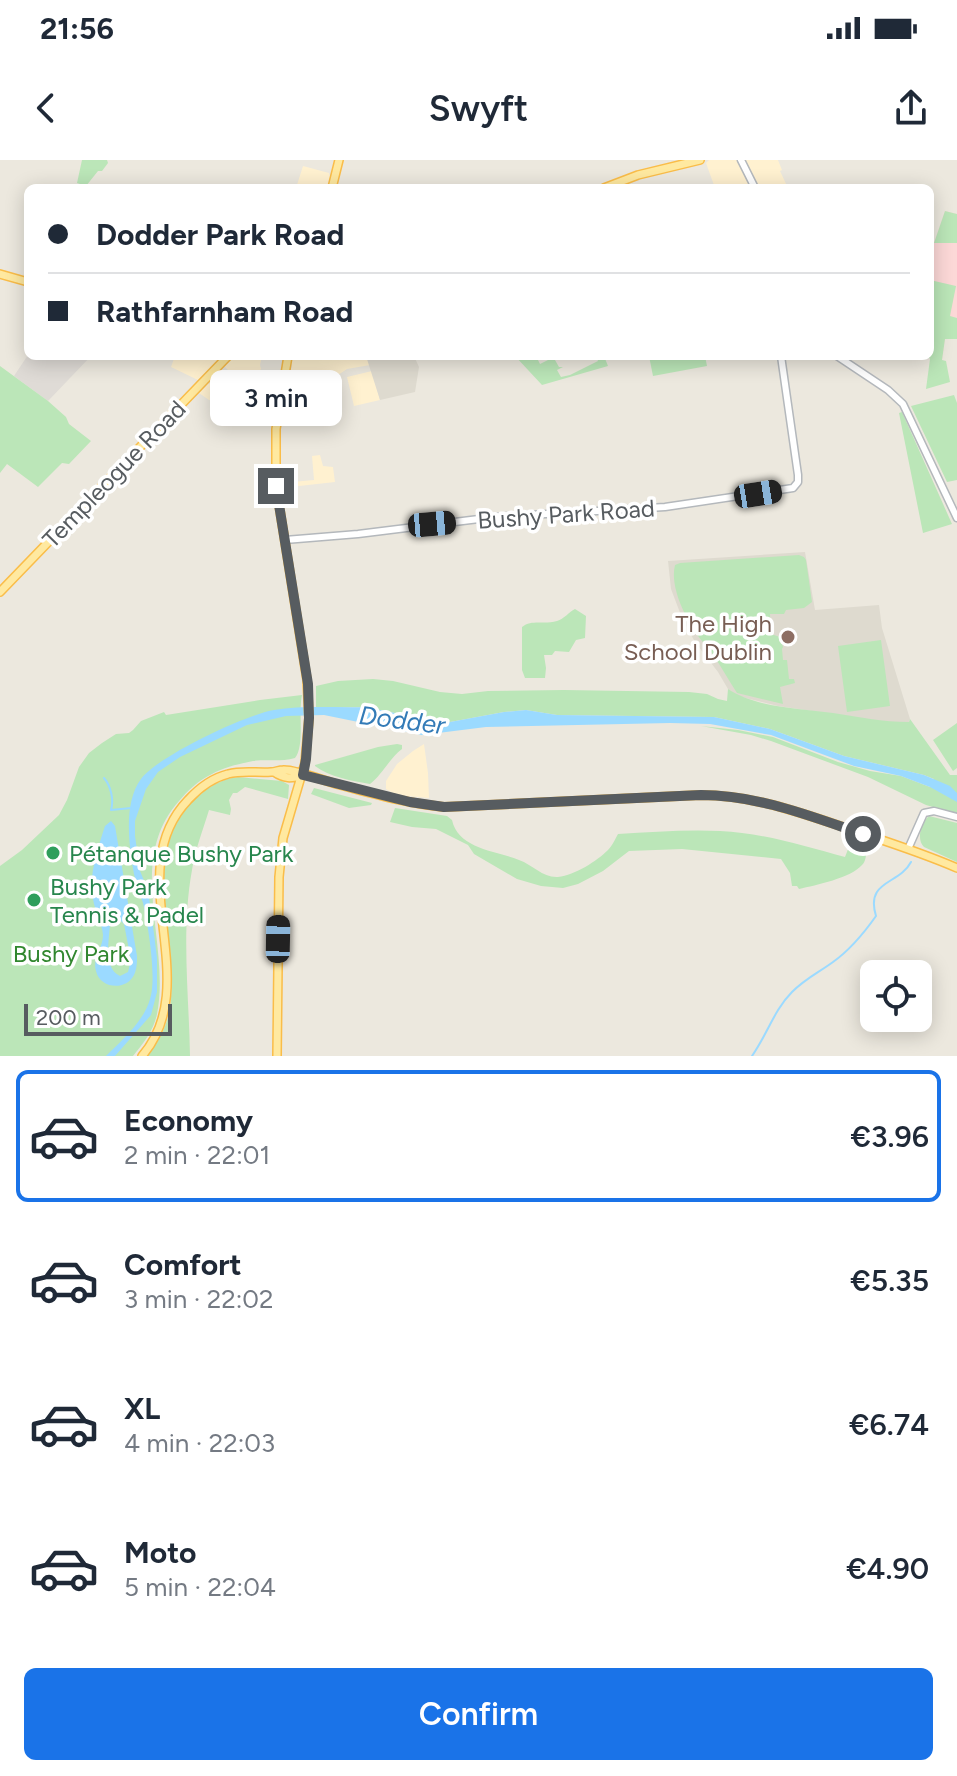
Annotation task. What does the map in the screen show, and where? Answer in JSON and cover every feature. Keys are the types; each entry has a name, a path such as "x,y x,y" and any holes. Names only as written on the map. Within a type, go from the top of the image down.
{"main road":[{"path":"333,184 339,160"},
{"path":"614,184 700,160"},
{"path":"0,274 24,281"},
{"name":"Templeogue Road","path":"0,592 224,360"},
{"path":"277,1056 281,854 303,775 309,718 307,680 276,491 274,458 277,412 287,360"},
{"path":"142,1056 158,1031 166,1001 159,883 162,850 168,829 188,800 215,779 236,772 274,772 290,778 303,775 410,802 444,807 733,796 766,802 957,868"}],"street":[{"path":"741,160 753,184"},
{"name":"Bushy Park Road","path":"285,540 495,517 654,508 787,489 796,484 798,475 781,360"},
{"path":"843,360 888,390 903,404 957,518"},
{"path":"908,849 924,813 934,811 957,817"}],"shaded area":[{"path":"709,160 778,160 786,184 714,184 706,163"},
{"path":"303,166 329,173 332,184 297,184"},
{"path":"945,211 957,214 957,339 945,338 942,360 934,358 934,243"},
{"path":"25,360 87,360 48,401 14,376"},
{"path":"174,360 219,360 198,380 171,367"},
{"path":"222,360 261,360 258,372 275,374 268,422 262,422 263,416 259,411 251,411 251,406 209,400 199,393 208,383 219,388 221,384 238,388 237,379"},
{"path":"288,360 368,360 370,365 288,387 292,365"},
{"path":"367,360 416,360 419,367 415,392 380,400"},
{"path":"372,371 380,400 354,406 347,377"},
{"path":"320,455 323,466 333,467 335,482 281,488 281,483 314,480 312,456"},
{"name":"The High School Dublin","path":"805,552 815,610 879,605 882,628 909,722 886,722 778,706 737,696 728,689 695,642 671,589 668,561"},
{"path":"424,744 429,798 393,793 386,789 386,781 397,764"}],"green space":[{"path":"82,160 107,160 102,171 98,171 88,184 77,183"},
{"path":"945,211 957,214 957,243 934,243"},
{"path":"934,281 956,286 950,316 957,318 957,339 945,339 942,360 946,361 950,382 926,389 930,360 934,360"},
{"path":"519,360 538,360 540,364 555,360 559,367 563,367 557,370 561,377 598,360 606,360 608,366 542,385"},
{"path":"650,360 706,360 707,366 653,376"},
{"path":"0,366 48,401 66,417 69,424 91,441 69,464 62,463 38,487 7,464 0,473"},
{"path":"954,395 957,403 957,480 947,482 911,406"},
{"path":"902,412 952,524 923,533 899,413"},
{"path":"799,555 806,560 812,602 804,608 786,610 784,614 770,614 771,634 780,637 789,679 794,679 795,683 780,687 783,704 737,693 686,616 677,595 675,565"},
{"path":"575,609 586,616 585,638 576,640 569,652 555,651 552,655 544,655 545,678 525,678 522,670 522,627 530,623 557,621"},
{"path":"881,640 890,706 847,712 838,646"},
{"path":"373,679 462,694 564,690 689,692 727,701 728,689 752,700 779,706 890,721 909,722 910,719 950,775 957,775 957,814 926,805 868,777 771,741 701,726 773,737 838,762 901,776 930,787 934,779 924,775 844,756 770,729 714,717 557,715 526,710 450,722 422,722 365,707 316,708 316,686"},
{"name":"Bushy Park","path":"302,695 300,745 295,758 253,761 217,772 186,793 163,825 155,850 152,876 160,987 157,1014 151,1031 133,1056 0,1056 0,866 59,815 79,767 89,753 116,734 129,733 141,721 164,712 166,715"},
{"path":"957,723 957,768 953,771 933,740"},
{"path":"402,745 402,749 370,784 334,776 315,766 378,747"},
{"path":"238,777 282,781 289,785 288,799 245,787 233,793 229,800 230,815 209,810 193,862 187,916 190,1056 148,1056 164,1030 171,1000 164,895 168,843 178,820 195,799 215,784"},
{"path":"314,788 372,803 349,808 311,794"},
{"path":"395,808 447,816 470,843 519,860 553,877 592,863 610,848 618,834 742,833 845,857 852,839 866,845 866,856 862,865 850,874 799,889 792,886 790,873 781,859 682,849 629,851 603,871 578,884 563,888 541,886 517,879 474,854 468,845 436,829 390,822"},
{"path":"929,816 957,823 957,862 922,844 920,831"}],"water":[{"name":"Dodder","path":"365,707 422,722 450,722 526,710 557,715 714,717 770,729 844,756 924,775 950,786 957,793 957,802 901,776 854,766 771,735 710,724 486,727 422,735 324,715 286,716 247,725 180,757 158,772 146,789 135,821 135,836 140,871 148,890 157,958 157,992 151,1015 115,1056 106,1056 138,1022 152,990 149,937 129,838 132,800 141,779 183,748 261,713 296,708"},
{"path":"111,821 115,826 137,956 134,975 120,986 102,981 95,967 103,935 94,904 92,881 94,862 105,826","holes":["120,920 124,924 131,960 128,972 120,976 111,967 108,946 110,924"]}],"waterway":[{"path":"104,778 111,793 111,810 131,808"},
{"path":"752,1056 786,999 856,941 876,916 874,904 879,889 911,862"}],"place":[{"name":"The High School Dublin","path":"788,637"},
{"name":"Pétanque Bushy Park","path":"53,853"},
{"name":"Bushy Park Tennis & Padel","path":"34,900"}],"route":[{"path":"276,486 308,684 309,718 303,775 410,802 444,807 733,796 766,802 863,834"}]}
